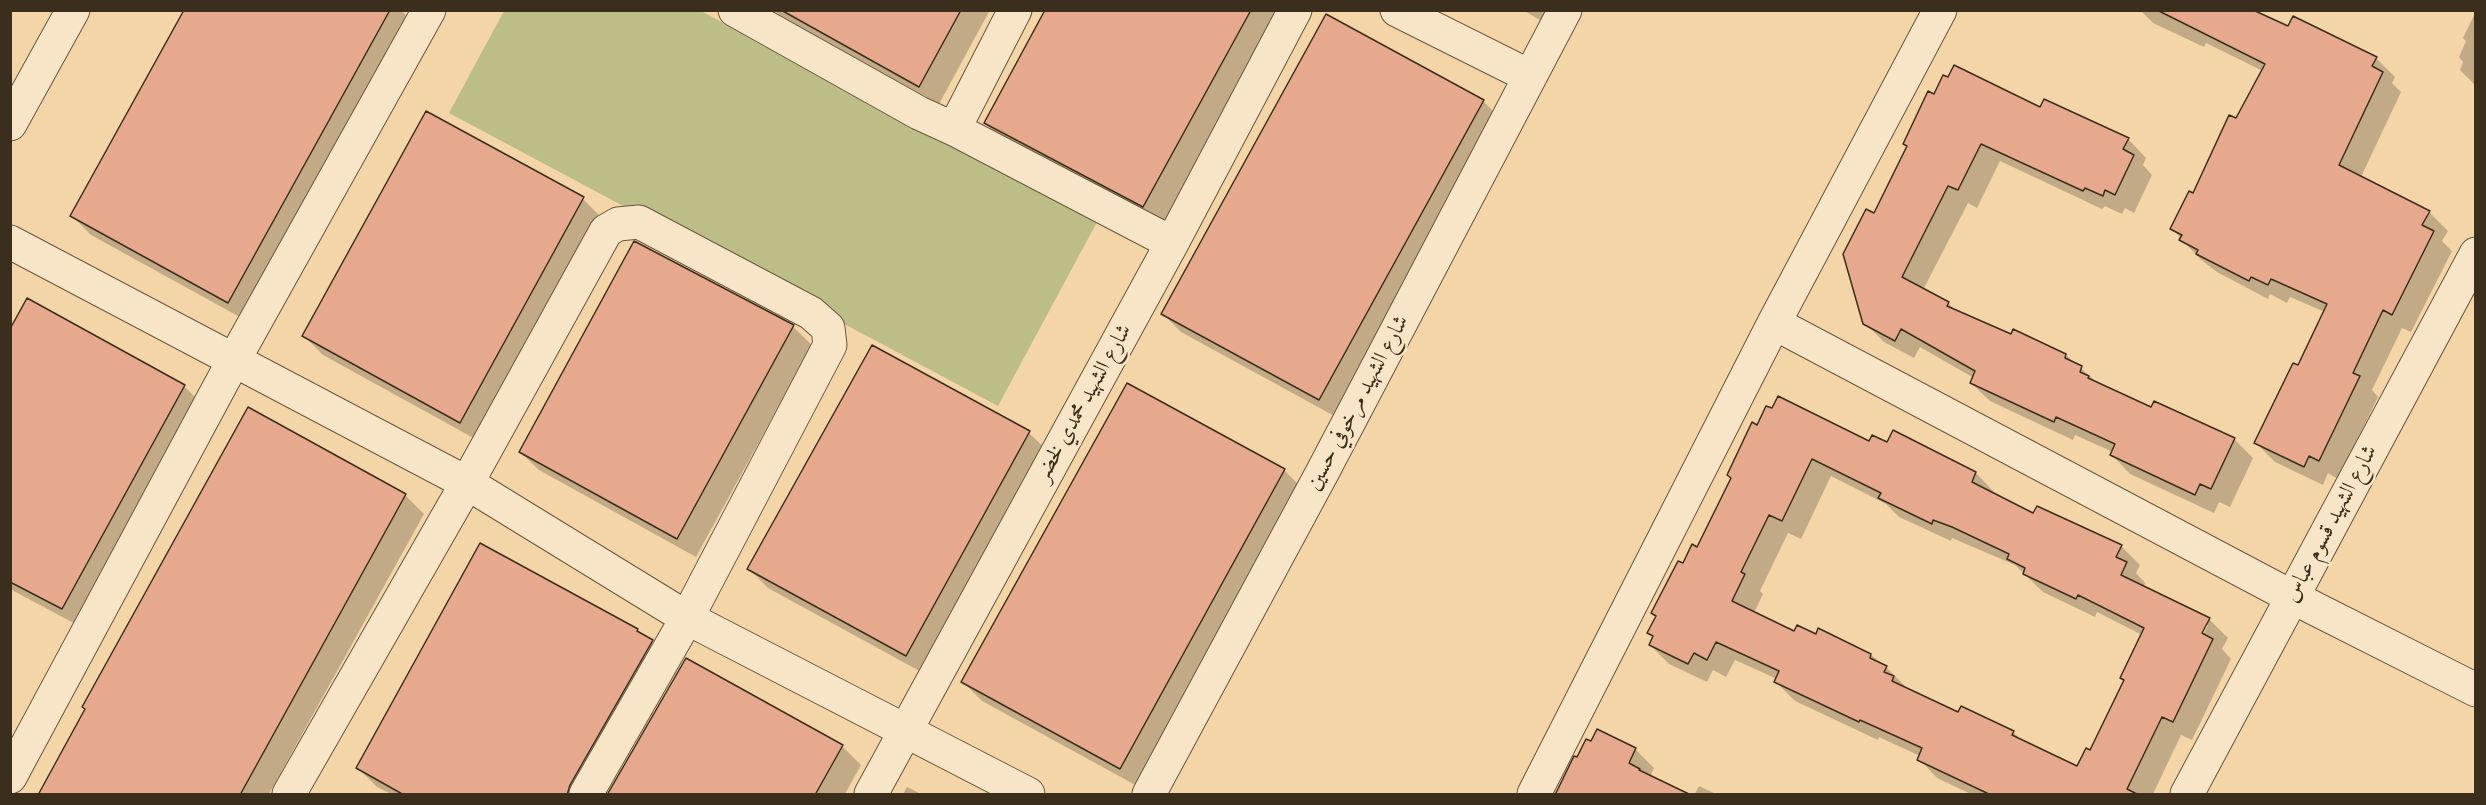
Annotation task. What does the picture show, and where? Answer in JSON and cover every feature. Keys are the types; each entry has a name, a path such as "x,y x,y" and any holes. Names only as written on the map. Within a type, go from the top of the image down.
{"street":[{"path":"10,124 73,10"},
{"path":"10,777 235,358 429,10"},
{"path":"735,10 918,113 954,129 1172,243"},
{"path":"954,129 1015,10"},
{"name":"شارع الشهيد محمدي لخضر","path":"871,795 1172,243 1295,10"},
{"path":"1397,10 1529,76"},
{"name":"شارع الشهيد مرخوفي حسين","path":"1149,795 1322,473 1565,10"},
{"path":"1534,795 1774,323 1940,10"},
{"path":"289,795 467,483 606,231 618,224 639,222 811,312 828,328 830,345 687,618 586,795"},
{"path":"10,242 235,358 467,483 687,618 1028,795"},
{"name":"شارع الشهيد قسوم عباس","path":"2187,795 2475,254"},
{"path":"1774,323 2292,597 2475,690"}],"green space":[{"path":"504,11 701,11 1097,222 998,406 449,113"}],"building":[{"path":"184,10 390,10 228,303 70,216"},
{"path":"781,10 961,10 919,87"},
{"path":"1045,10 1251,10 1143,207 984,123"},
{"path":"2157,10 2253,10 2288,26 2293,16 2377,57 2372,66 2383,72 2339,165 2430,211 2422,225 2434,231 2392,315 2383,310 2353,373 2360,376 2319,461 2309,456 2304,467 2254,443 2293,363 2298,365 2327,304 2271,279 2268,285 2251,277 2249,281 2196,254 2198,250 2179,240 2182,235 2170,229 2189,191 2193,193 2229,115 2236,118 2265,64"},
{"path":"1326,14 1484,100 1319,400 1161,314"},
{"path":"1954,65 2040,107 2044,99 2129,138 2123,149 2134,155 2115,195 2105,190 2103,196 2085,188 2083,191 1981,144 1958,190 1948,186 1902,277 1949,302 1947,306 2011,334 2013,329 2066,354 2065,358 2082,366 2080,372 2089,376 2088,378 2151,407 2154,401 2235,438 2211,489 2200,484 2195,495 2110,455 2115,444 2056,417 2054,422 1970,383 1975,371 1901,329 1895,341 1863,324 1843,254 1866,209 1874,213 1907,146 1903,144 1928,91 1934,94 1943,75 1948,77"},
{"path":"426,111 584,197 460,423 302,336"},
{"path":"634,241 794,325 677,539 519,452"},
{"path":"27,298 185,385 62,609 10,582 10,329"},
{"path":"872,345 1030,431 906,656 747,569"},
{"path":"1127,383 1285,469 1120,769 961,682"},
{"path":"1778,396 1869,441 1872,435 1887,442 1893,430 1976,472 1972,482 2033,513 2037,506 2122,545 2116,557 2127,562 2121,575 2210,618 2202,633 2213,639 2173,722 2162,717 2127,789 2139,795 1991,795 1917,760 1922,748 1860,720 1859,722 1774,682 1779,671 1716,642 1707,660 1694,653 1688,664 1649,645 1653,636 1647,633 1656,616 1651,613 1678,561 1683,563 1692,544 1697,547 1731,478 1727,475 1752,422 1757,425 1766,406 1772,408","holes":["1812,459 1881,493 1878,498 1932,524 1933,520 1952,527 2009,554 2007,559 2025,568 2023,574 2076,599 2078,595 2144,628 2120,678 2124,680 2090,750 2086,748 2077,766 2012,735 2014,731 1961,706 1958,712 1892,681 1894,676 1884,672 1887,666 1870,658 1871,654 1818,628 1816,634 1797,625 1794,631 1732,601 1745,574 1741,572 1769,515 1782,521"]},
{"path":"248,407 406,494 240,795 38,795 85,709 82,707"},
{"path":"480,543 638,629 637,631 653,640 570,785 567,795 404,795 356,768"},
{"path":"686,658 843,745 815,795 607,795"},
{"path":"1597,729 1636,748 1629,763 1691,795 1555,795 1574,756 1577,757 1586,739 1591,741"}]}
